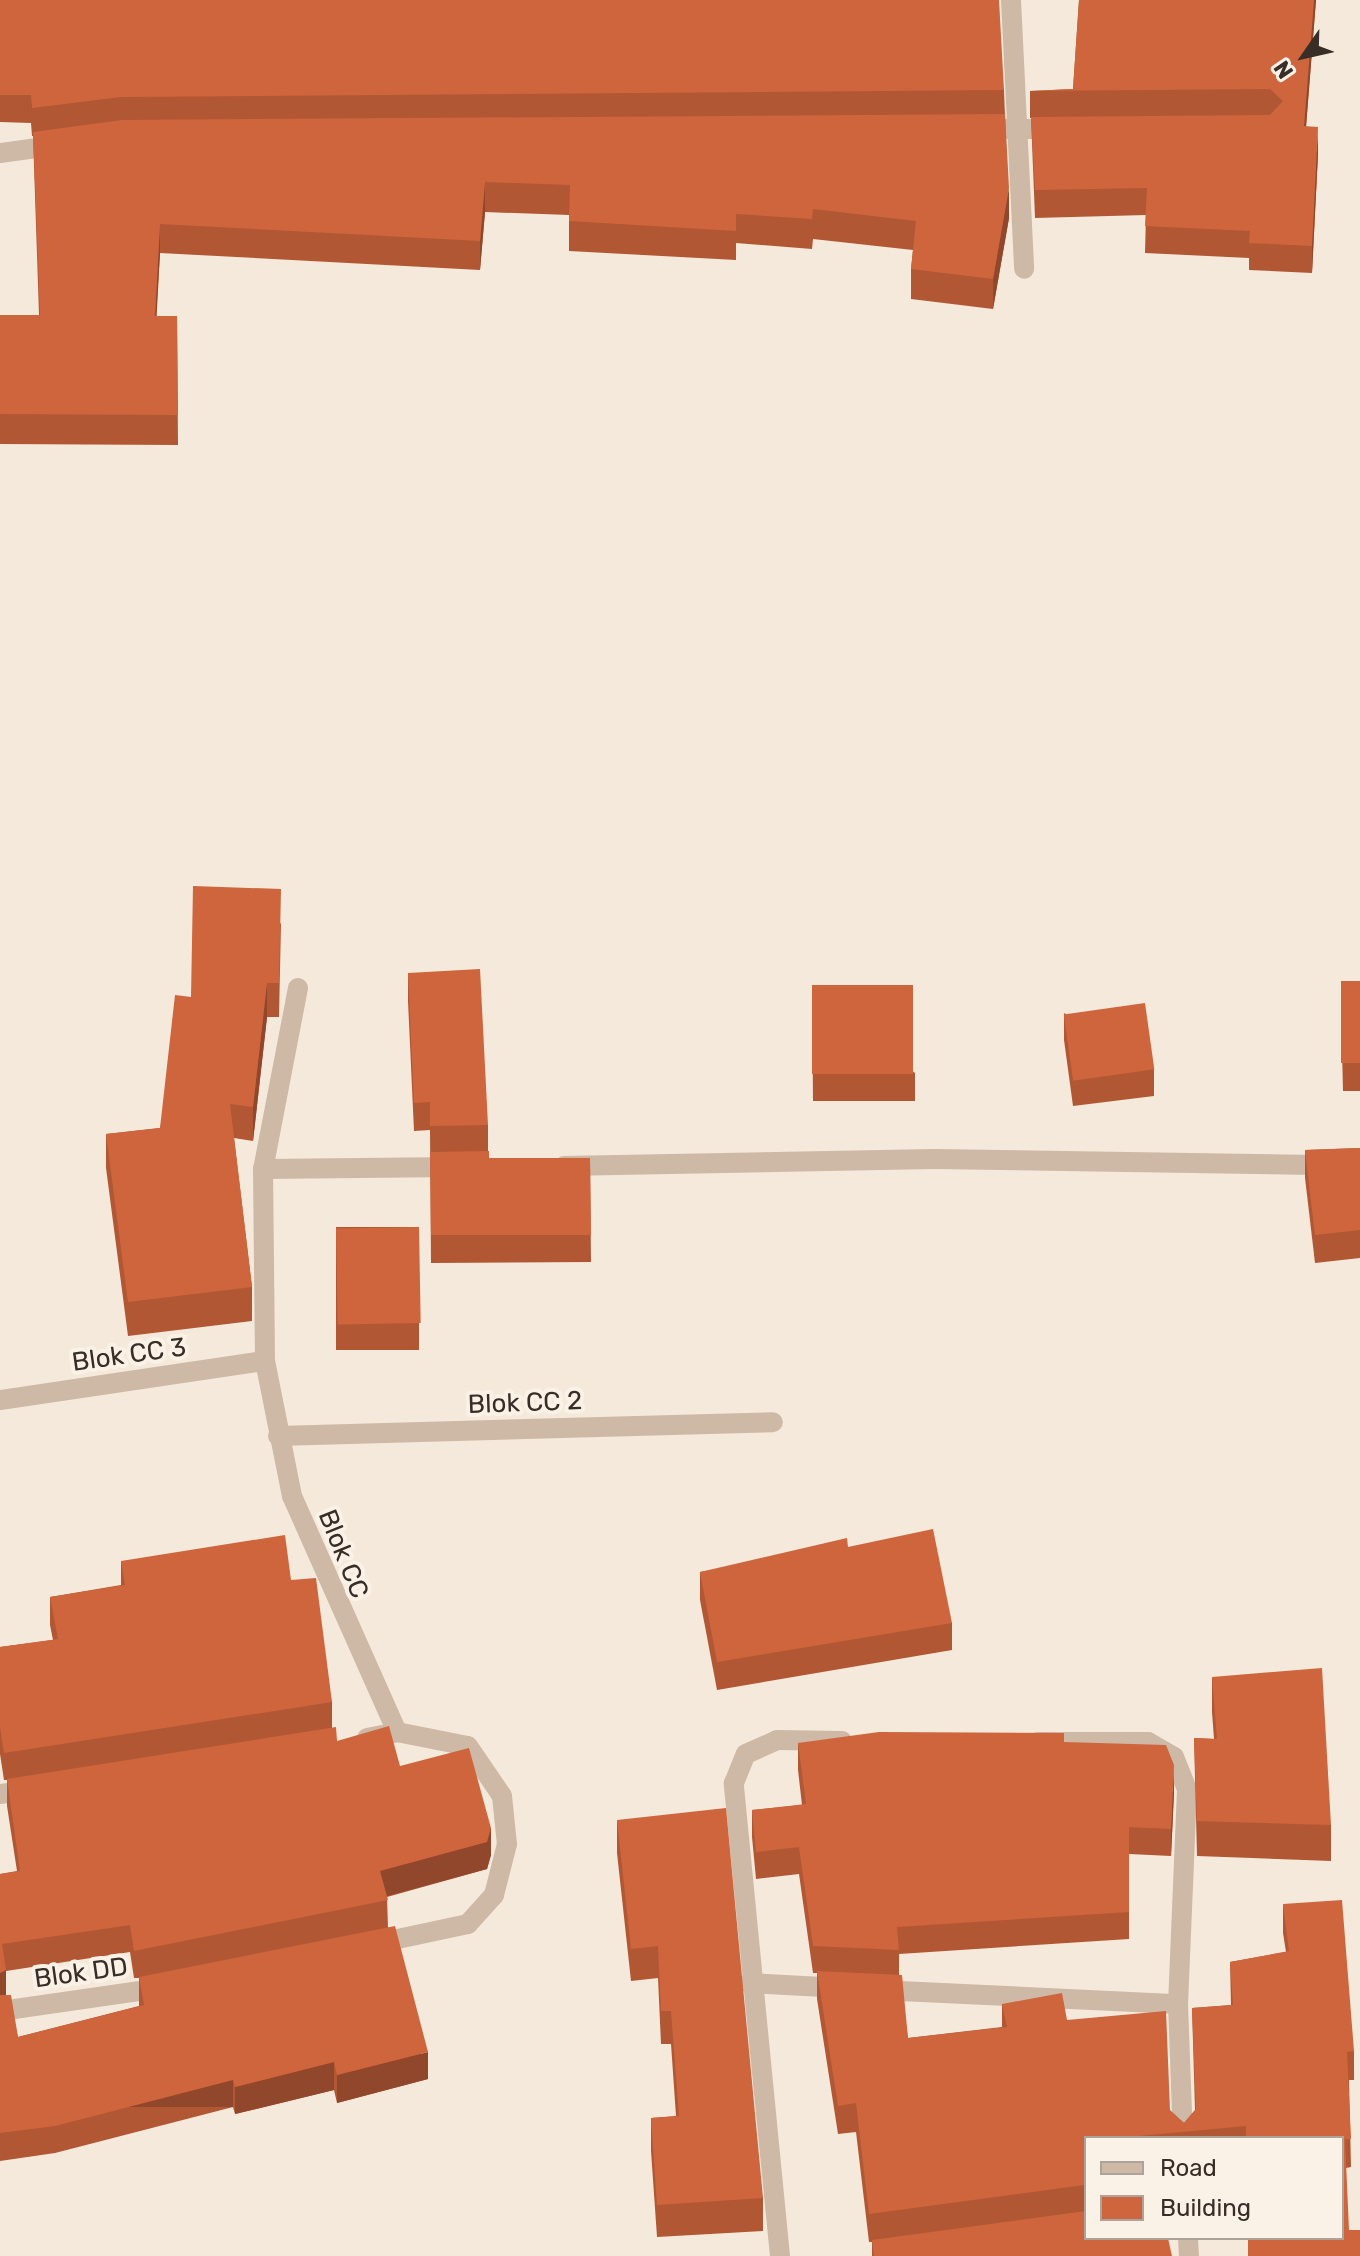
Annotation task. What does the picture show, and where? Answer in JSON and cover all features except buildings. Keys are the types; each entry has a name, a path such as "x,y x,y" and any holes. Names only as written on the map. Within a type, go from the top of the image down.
{"street":[{"path":"1011,0 1024,269"},
{"path":"951,129 1079,129"},
{"path":"0,153 76,143"},
{"name":"Blok CC","path":"298,988 263,1169 265,1361 278,1436 326,1587 397,1732"},
{"path":"546,1166 934,1159 1336,1165"},
{"path":"263,1169 485,1167"},
{"name":"Blok CC 3","path":"0,1400 265,1361"},
{"name":"Blok CC 2","path":"278,1436 773,1422"},
{"path":"340,1743 397,1732 468,1746 502,1796 507,1844 494,1895 468,1924 359,1947"},
{"path":"780,2256 749,1983 734,1783 746,1754 777,1740 870,1741"},
{"path":"1009,1742 1148,1742 1174,1757 1187,1790 1178,2004 1183,2136"},
{"path":"0,1794 58,1785"},
{"path":"749,1983 1178,2004"},
{"name":"Blok DD","path":"0,2011 187,1984"}]}
